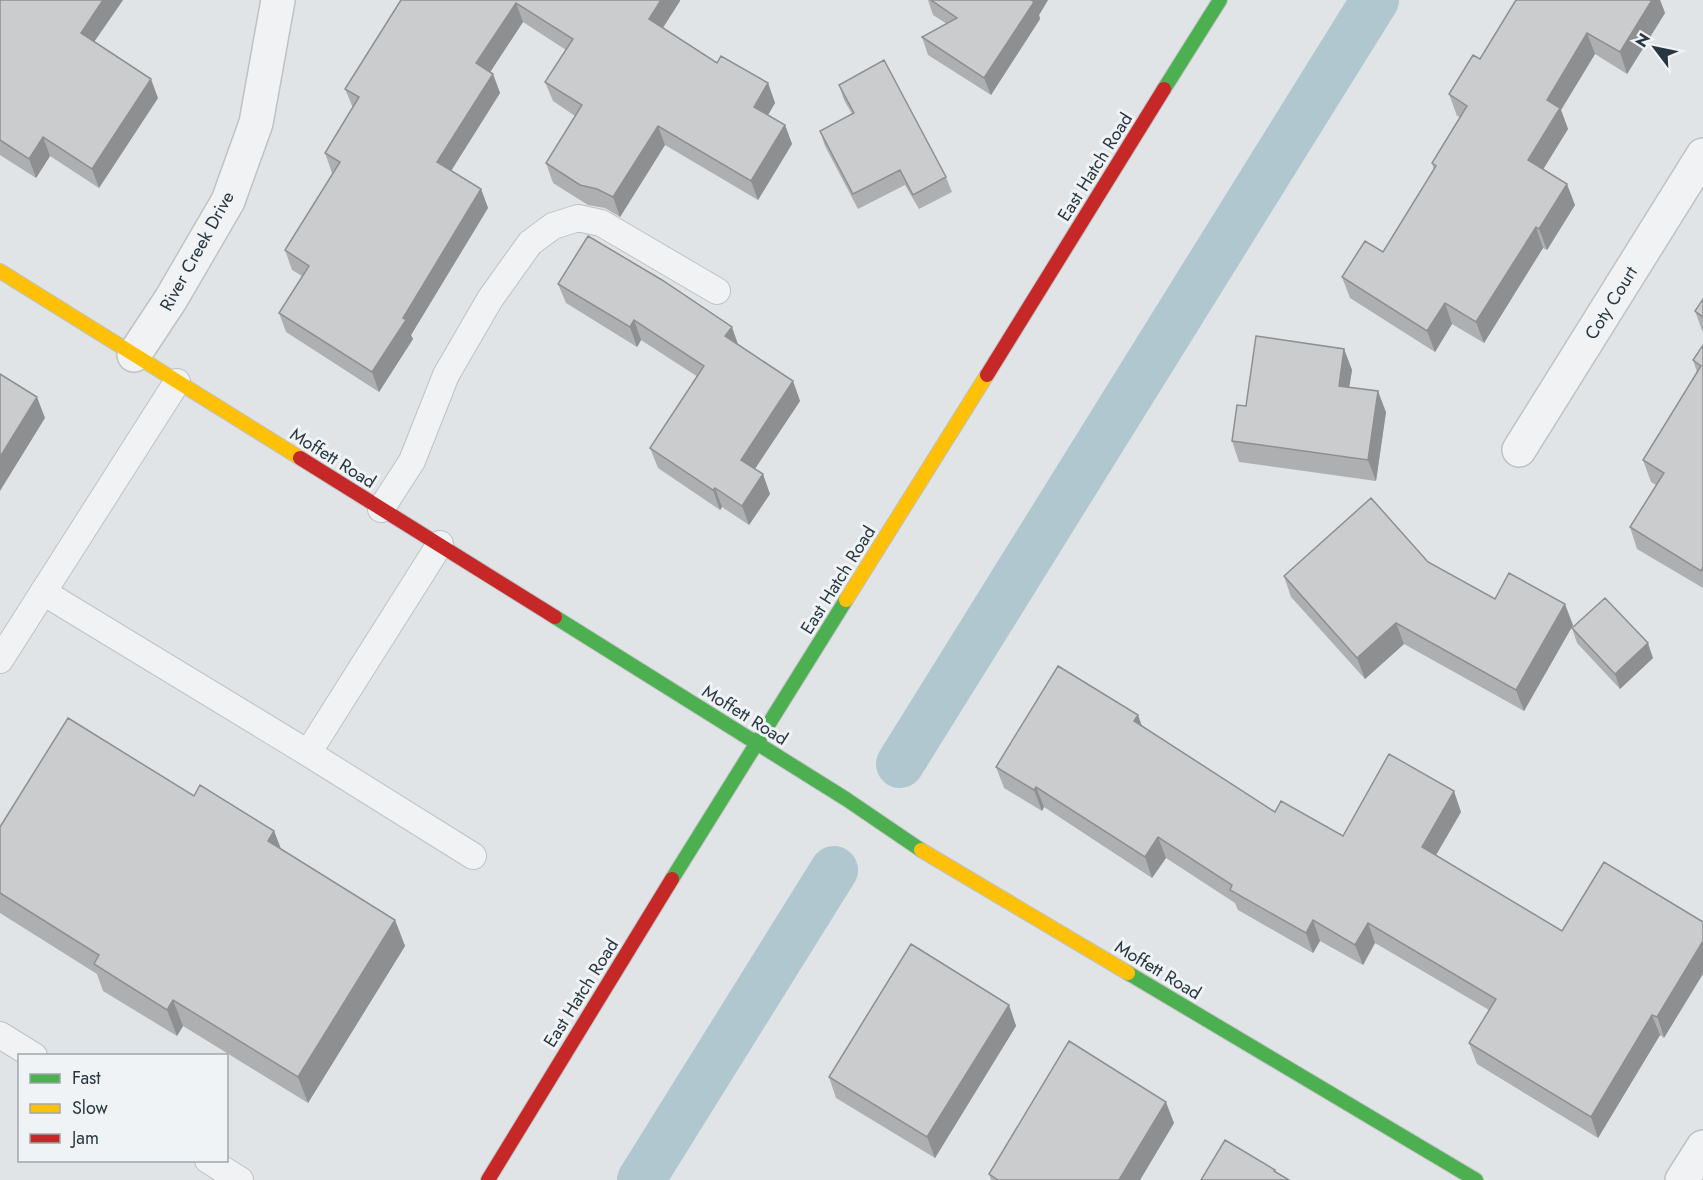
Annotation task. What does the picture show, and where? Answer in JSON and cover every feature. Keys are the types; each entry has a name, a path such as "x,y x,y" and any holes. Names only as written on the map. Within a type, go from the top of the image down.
{"street":[{"name":"River Creek Drive","path":"134,355 171,299 228,201 256,123 278,0"},
{"name":"East Hatch Road","path":"488,1180 606,986 1220,0"},
{"name":"Coty Court","path":"1519,450 1703,155"},
{"name":"Moffett Road","path":"0,271 846,798 928,855 1476,1180"},
{"path":"1682,1180 1703,1147"}],"lane":[{"path":"381,509 412,461 446,375 490,299 530,243 553,226 578,218 601,223 717,291"},
{"path":"0,660 177,382"},
{"path":"308,753 440,544"},
{"path":"43,592 473,856"},
{"path":"0,1035 31,1054"},
{"path":"210,1162 240,1180"}],"building":[{"path":"0,0 103,0 81,33 151,79 92,169 43,137 29,159 0,140"},
{"path":"401,0 661,0 649,19 717,63 721,56 768,83 754,107 785,125 751,181 658,126 613,197 597,189 580,185 546,163 582,105 545,82 573,39 516,3 476,63 493,74 437,162 481,189 403,318 406,320 372,372 279,313 309,266 285,250 340,162 325,153 359,97 345,89"},
{"path":"931,0 1031,0 1034,2 984,78 922,37 957,18"},
{"path":"1516,0 1652,0 1620,52 1587,33 1547,100 1560,108 1528,160 1567,184 1539,229 1536,227 1476,322 1445,303 1427,331 1342,277 1365,241 1383,252 1436,166 1432,163 1467,106 1449,94 1473,55 1480,59"},
{"path":"884,60 946,177 913,195 900,170 853,194 820,131 854,113 839,85"},
{"path":"588,236 662,280 732,327 725,336 793,381 741,460 763,474 742,506 715,488 713,490 650,448 704,366 634,320 630,327 558,284"},
{"path":"1703,299 1703,317 1695,311"},
{"path":"1256,336 1344,349 1339,386 1378,391 1368,460 1232,441 1237,405 1246,406"},
{"path":"1703,345 1703,567 1701,571 1630,527 1664,473 1643,460 1701,366 1693,360"},
{"path":"0,374 37,397 0,457"},
{"path":"1371,498 1428,562 1495,599 1509,573 1565,604 1516,690 1396,623 1357,658 1284,576"},
{"path":"1605,598 1648,643 1615,674 1572,628"},
{"path":"1058,666 1138,715 1134,721 1275,812 1281,801 1343,836 1389,754 1454,791 1422,847 1562,931 1604,862 1703,922 1703,941 1657,1017 1652,1015 1591,1117 1469,1043 1496,999 1368,923 1355,945 1313,920 1306,933 1230,890 1232,885 1158,837 1145,857 1036,787 1034,790 996,767"},
{"path":"68,718 194,796 200,785 274,831 268,841 395,920 298,1077 173,1000 167,1010 94,964 99,955 0,893 0,827"},
{"path":"911,944 1009,1005 927,1137 829,1077"},
{"path":"1069,1041 1166,1102 1119,1180 998,1180 989,1174"},
{"path":"1225,1140 1275,1170 1289,1180 1201,1180"}],"waterway":[{"path":"900,764 1375,0"},
{"path":"641,1180 834,870"}],"traffic: fast":[{"path":"1164,89 1220,0"},
{"path":"672,879 846,600"},
{"path":"555,617 846,799 921,850"},
{"path":"1128,973 1476,1180"}],"traffic: slow":[{"path":"0,271 300,458"},
{"path":"846,600 987,375"},
{"path":"921,850 1128,973"}],"traffic: jam":[{"path":"987,375 1164,89"},
{"path":"300,458 555,617"},
{"path":"488,1180 672,879"}]}
